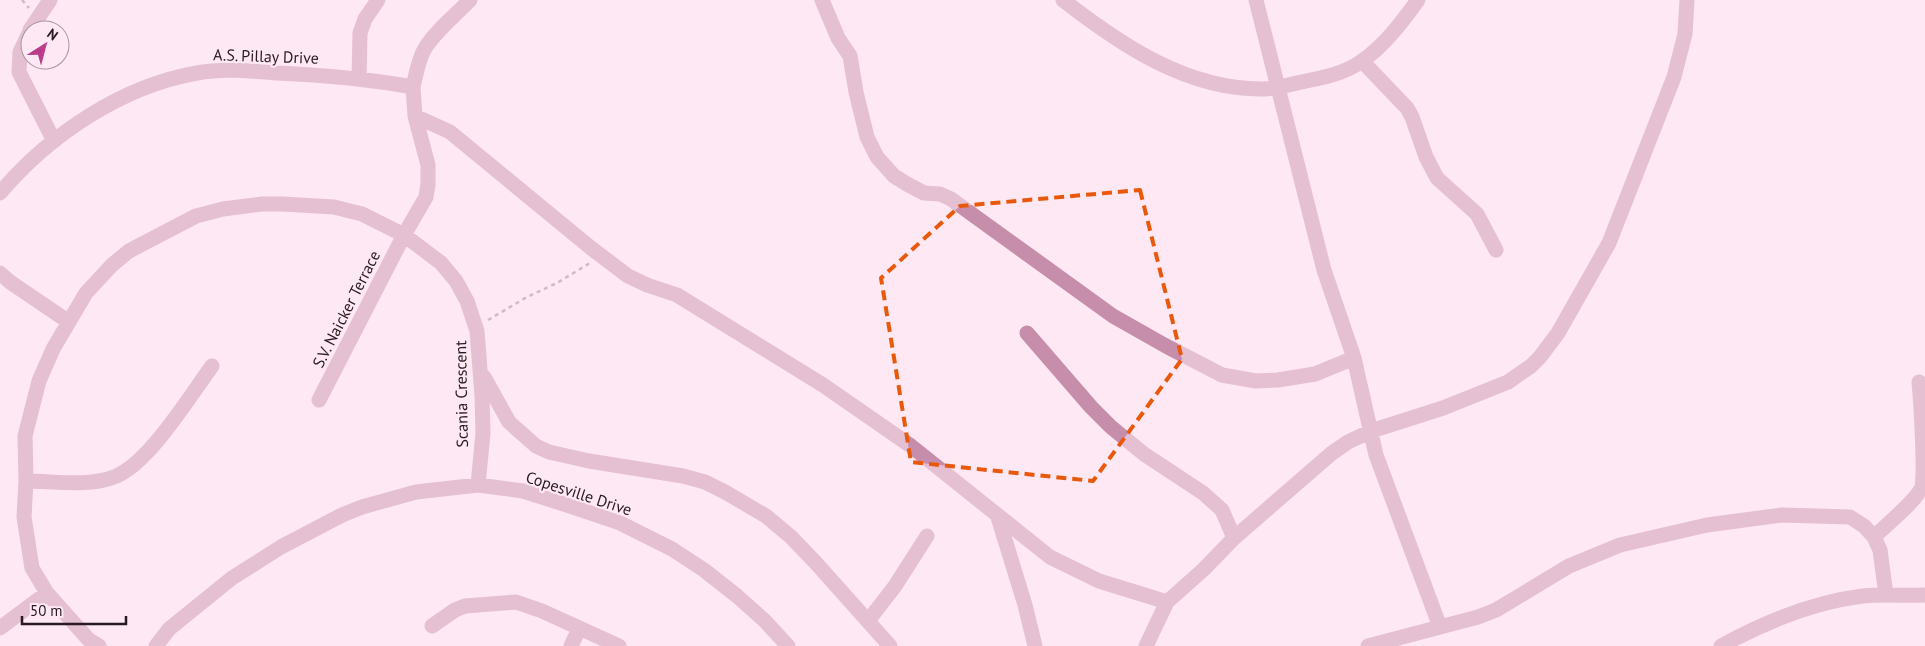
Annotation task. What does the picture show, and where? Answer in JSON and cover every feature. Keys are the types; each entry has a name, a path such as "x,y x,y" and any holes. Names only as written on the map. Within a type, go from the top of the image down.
{"street":[{"path":"37,20 50,0"},
{"path":"359,79 360,33 365,19 378,0"},
{"path":"404,235 426,197 428,184 428,165 415,116 413,87 418,65 424,49 433,36 470,0"},
{"path":"822,0 838,38 850,56 856,92 867,137 877,157 894,176 924,193 940,194 951,199 1113,316 1222,375 1256,380 1278,380 1315,374 1354,358"},
{"path":"1063,0 1116,40 1153,61 1180,72 1223,85 1250,88 1280,87 1336,74 1362,61 1399,25 1418,0"},
{"path":"1256,0 1280,87 1324,270 1354,358 1376,455 1440,627"},
{"path":"1146,646 1166,602 1204,569 1234,538 1332,453 1348,442 1371,431 1443,408 1508,382 1531,366 1558,333 1609,243 1674,77 1685,34 1686,0"},
{"path":"20,52 19,72 54,141"},
{"path":"1362,61 1407,108 1432,170 1446,186 1477,214 1496,250"},
{"name":"A.S. Pillay Drive","path":"0,193 54,141 117,99 196,73 214,70 241,70 380,81 413,87"},
{"path":"415,116 450,132 628,276 646,285 677,296 823,385 911,446 1050,557 1074,570 1127,591 1166,602"},
{"name":"Scania Crescent","path":"95,644 47,593 32,568 24,517 26,480 25,436 39,381 53,349 86,293 112,265 129,251 196,216 223,209 262,204 334,207 362,214 404,235 441,263 456,281 467,301 476,327 483,433 478,485"},
{"name":"S.V. Naicker Terrace","path":"319,400 404,235"},
{"path":"0,274 69,322"},
{"path":"1027,333 1091,407 1111,427 1144,454 1203,493 1217,506 1228,520 1234,538"},
{"path":"26,480 95,481 114,478 134,467 151,449 212,366"},
{"path":"479,368 509,422 536,446 549,452 589,461 684,476 705,482 766,516 792,537 890,646"},
{"path":"1874,537 1914,498 1923,485 1924,460 1919,382"},
{"name":"Copesville Drive","path":"156,646 168,629 232,578 281,547 342,515 362,507 409,494 478,485 523,491 570,506 620,523 672,549 737,596 765,621 788,646"},
{"path":"1368,646 1424,639 1440,627 1496,610 1569,566 1620,545 1707,526 1782,515 1850,517 1864,526 1874,537 1880,550 1886,595"},
{"path":"998,517 1035,646"},
{"path":"868,622 895,586 926,536"},
{"path":"0,628 47,593"},
{"path":"1721,646 1766,624 1812,607 1842,600 1886,595 1925,595"},
{"path":"432,626 455,610 465,606 516,602 542,611 619,646"},
{"path":"571,646 579,629"}],"path":[{"path":"476,327 527,297 557,283 594,260 607,259"}],"highlighted area":[{"path":"1140,190 1182,359 1093,481 911,462 881,278 960,206"}]}
